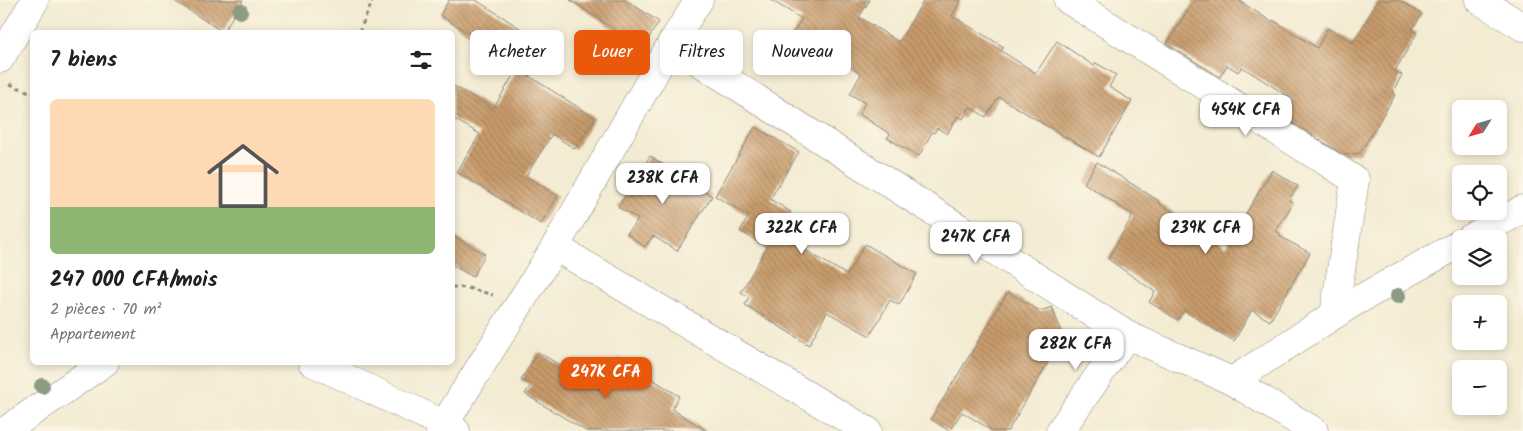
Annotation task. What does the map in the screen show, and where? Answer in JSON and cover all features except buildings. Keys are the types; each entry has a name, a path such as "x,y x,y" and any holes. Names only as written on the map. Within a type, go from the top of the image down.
{"street":[{"path":"4,71 35,0"},
{"path":"680,30 699,0"},
{"path":"1068,0 1355,180 1334,315"},
{"path":"1479,0 1523,26"},
{"path":"318,365 447,429 520,303 555,247 660,63"},
{"path":"720,75 1127,335 1232,381 1314,431"},
{"path":"1485,230 1523,209"},
{"path":"555,247 868,431"},
{"path":"1232,381 1351,304 1452,248"},
{"path":"1060,431 1127,335"},
{"path":"5,431 101,365"}],"path":[{"path":"360,30 373,0"},
{"path":"4,71 30,91"},
{"path":"455,287 468,288 520,303"}]}
